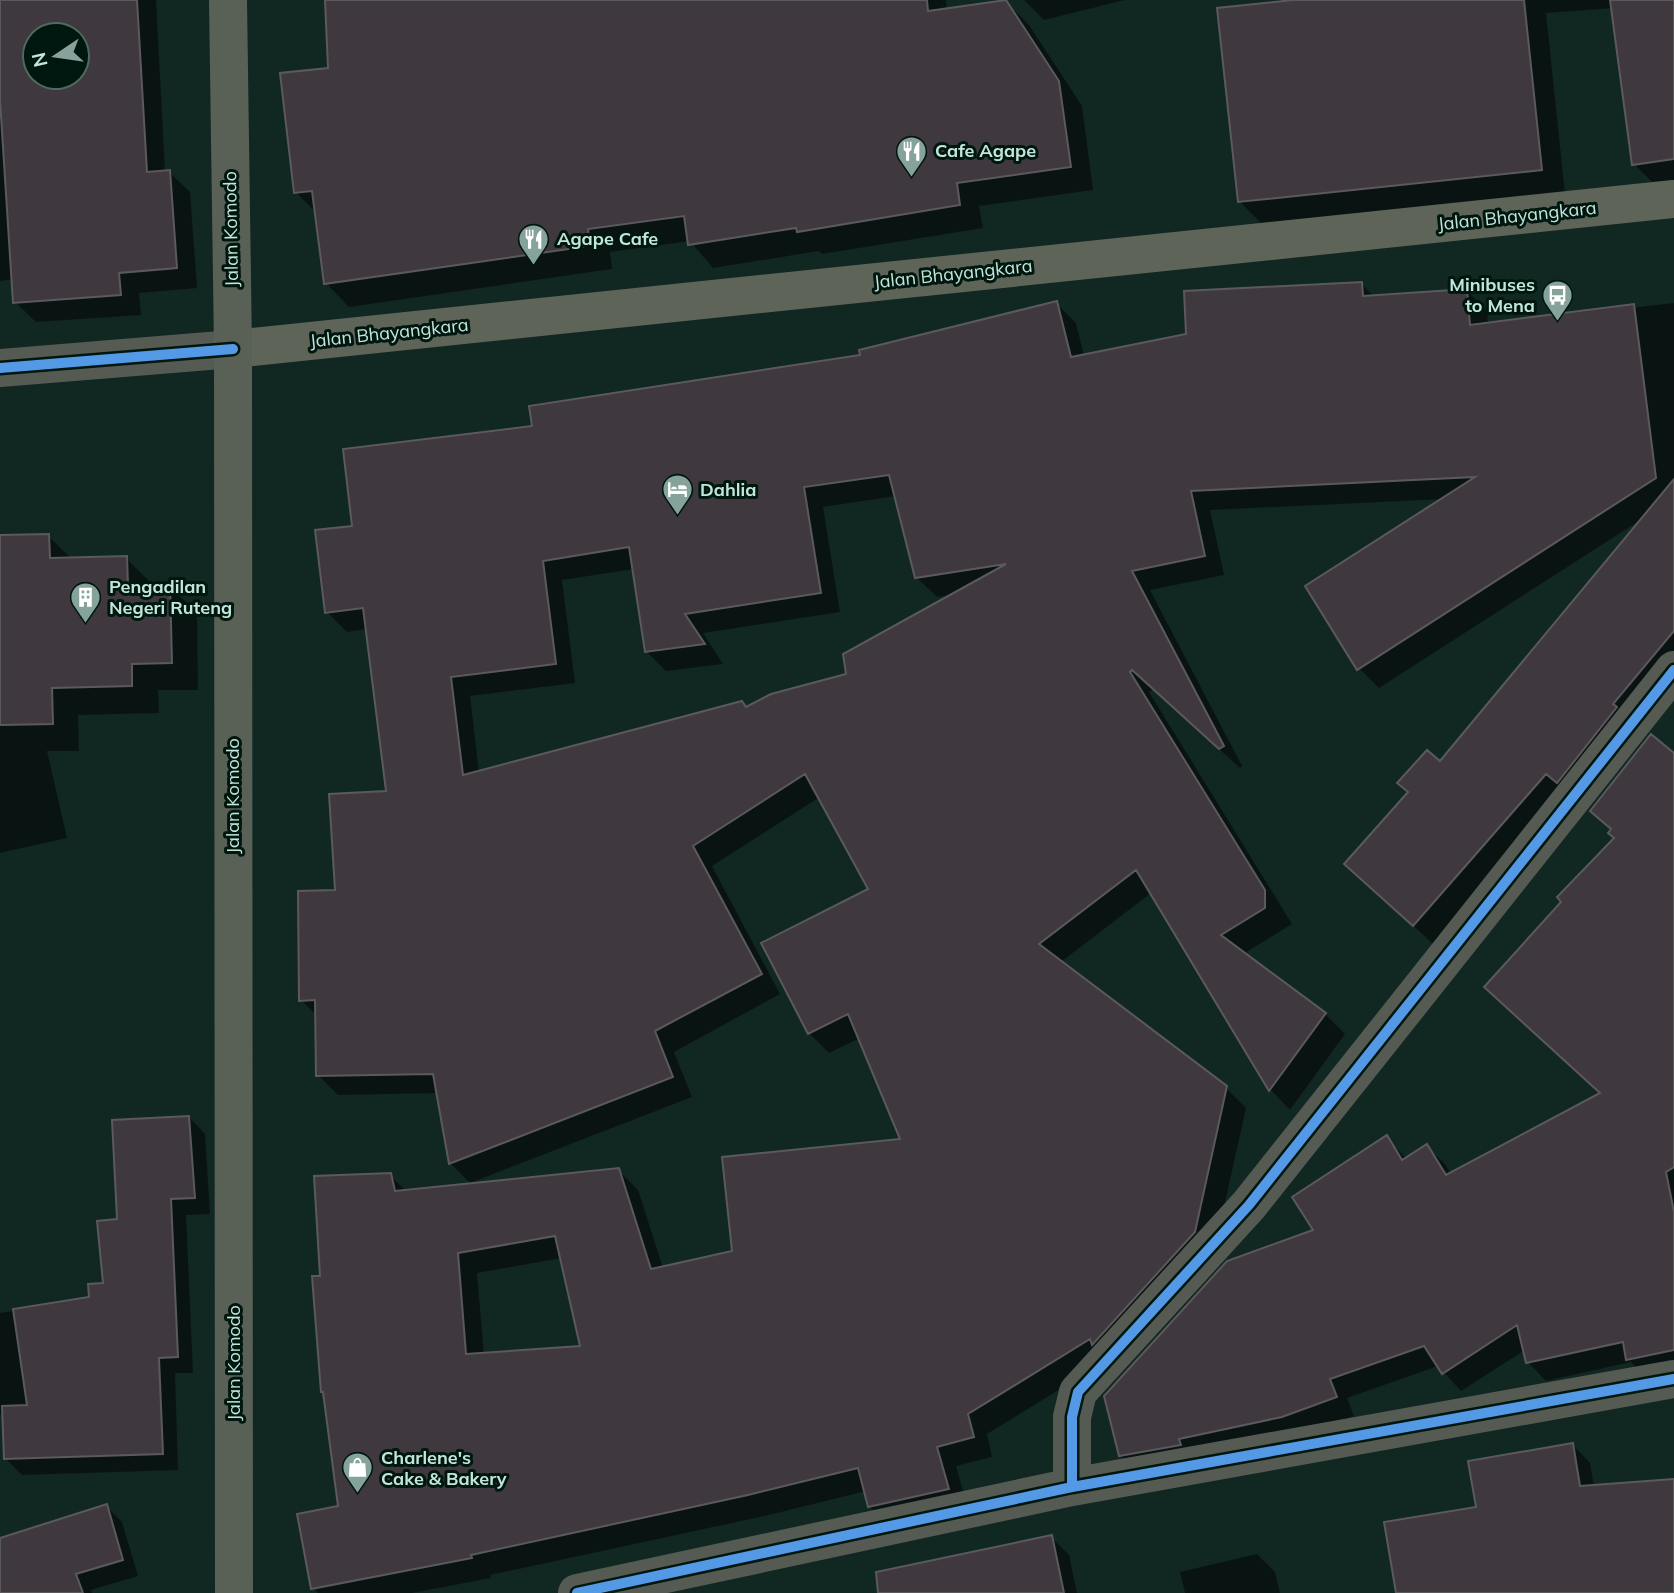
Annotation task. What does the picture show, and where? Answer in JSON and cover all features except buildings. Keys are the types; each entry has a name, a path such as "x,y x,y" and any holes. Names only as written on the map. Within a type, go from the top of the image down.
{"highway":[{"name":"Jalan Komodo","path":"228,0 233,349 234,1593"}],"main road":[{"name":"Jalan Bhayangkara","path":"233,349 1674,200"}],"street":[{"path":"0,368 233,349"},
{"path":"1072,1487 1072,1417 1078,1392 1249,1205 1674,670"},
{"path":"577,1593 1072,1487 1674,1379"}],"cycle path":[{"path":"0,368 233,349"},
{"path":"1072,1487 1072,1417 1078,1392 1249,1205 1674,670"},
{"path":"577,1593 1072,1487 1674,1379"}],"place":[{"name":"Cafe Agape","path":"912,178"},
{"name":"Agape Cafe","path":"534,266"},
{"name":"Minibuses to Mena","path":"1558,322"},
{"name":"Dahlia","path":"677,517"},
{"name":"Pengadilan Negeri Ruteng","path":"86,624"},
{"name":"Charlene's Cake & Bakery","path":"358,1495"}]}
